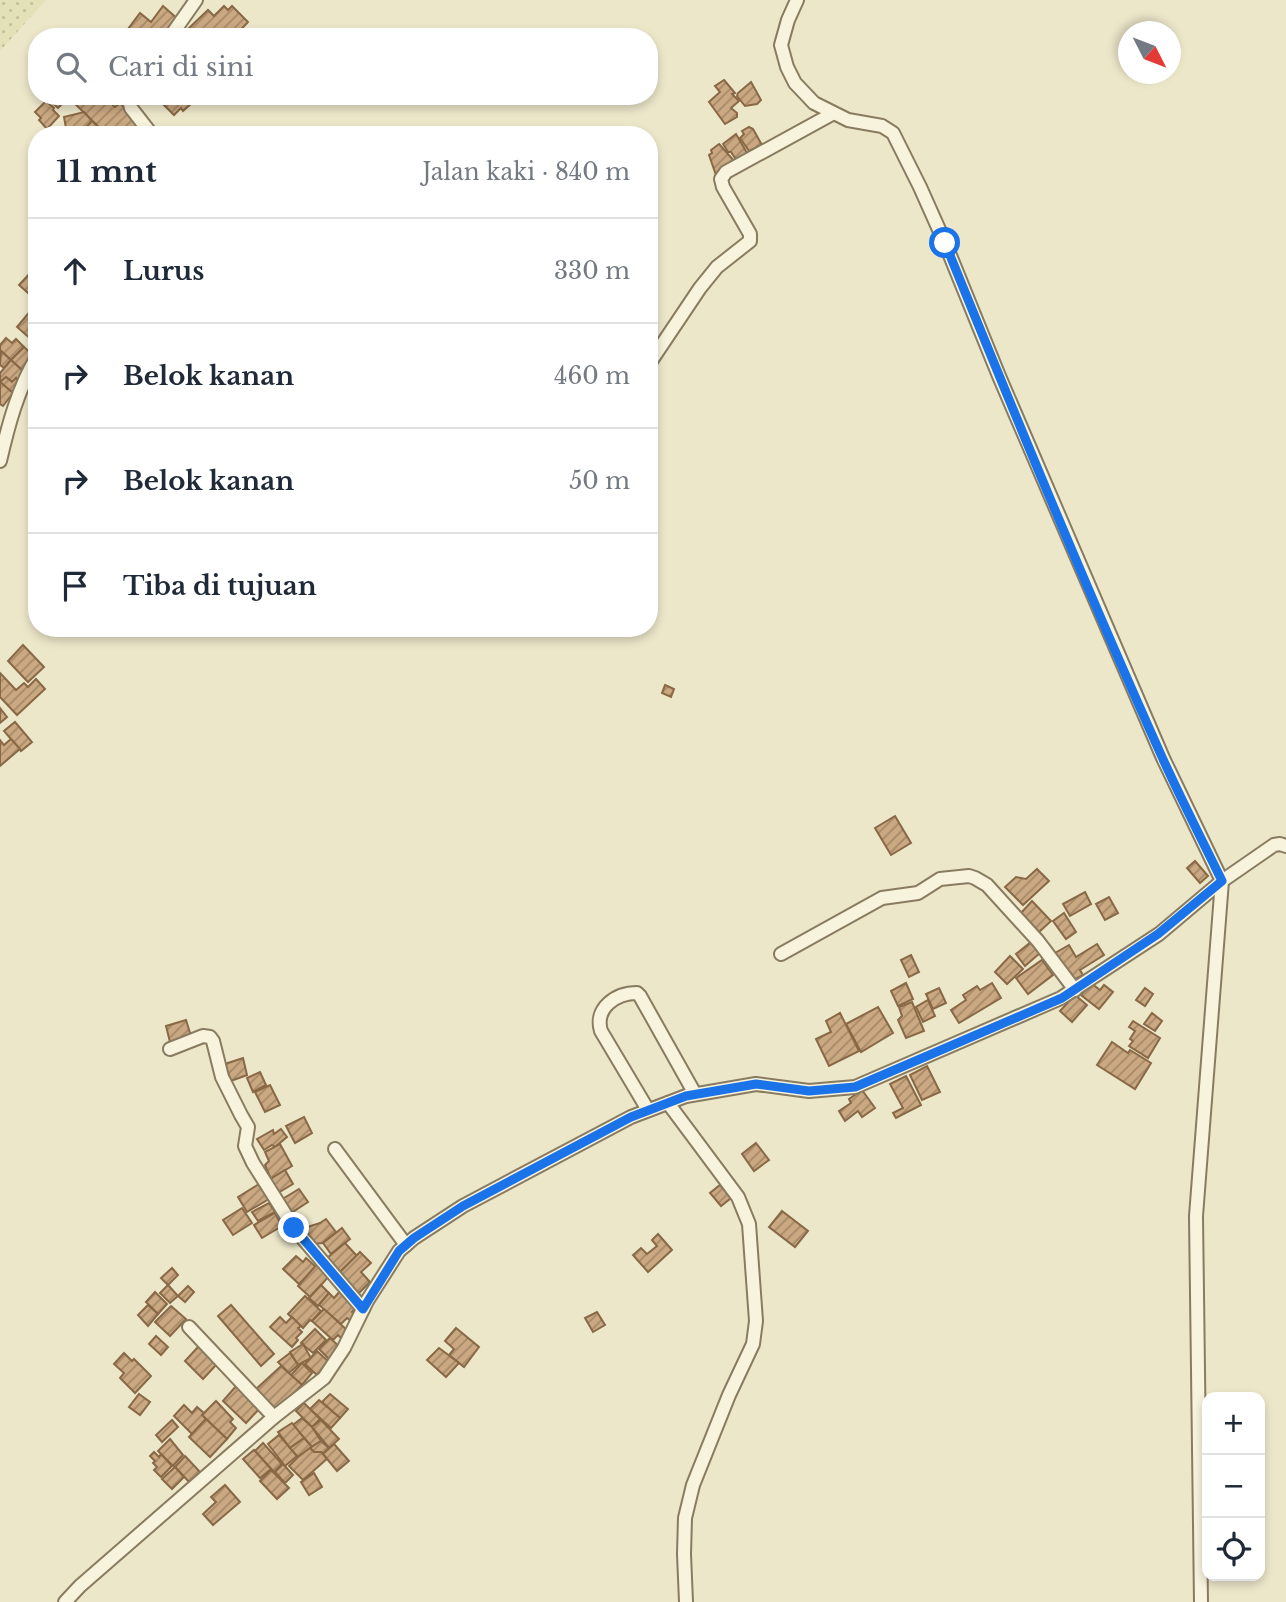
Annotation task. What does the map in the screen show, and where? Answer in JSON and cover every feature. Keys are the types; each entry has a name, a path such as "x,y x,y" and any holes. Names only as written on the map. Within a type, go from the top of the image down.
{"street":[{"path":"177,28 197,0"},
{"path":"797,0 781,44 787,67 795,83 814,103 832,114 848,120 882,126 893,133 945,243 1152,733 1222,881 1196,1216 1200,1602"},
{"path":"130,105 145,126"},
{"path":"658,351 717,267 750,241 751,234 723,187 721,179 726,172 832,114"},
{"path":"0,461 7,428 28,375"},
{"path":"65,1602 274,1417 324,1378 392,1262 406,1245 463,1206 631,1117 686,1096 756,1084 809,1091 855,1087 1062,998 1158,934 1222,881 1274,845 1286,846"},
{"path":"781,954 882,898 918,892 940,879 969,876 987,885 1038,941 1074,990"},
{"path":"648,1110 599,1024 599,1016 603,1010 620,996 634,992 640,996 695,1094"},
{"path":"170,1049 203,1036 210,1037 213,1041 222,1077 248,1127 245,1146 253,1163 294,1228 363,1309"},
{"path":"668,1103 738,1197 749,1224 756,1321 753,1344 729,1395 693,1485 685,1518 686,1602"},
{"path":"335,1149 406,1245"},
{"path":"189,1327 274,1417"}],"shaded area":[{"path":"0,0 46,0 0,51"}],"building":[{"path":"163,6 180,21 175,28 129,28 140,13 151,22"},
{"path":"224,6 228,10 232,6 248,22 242,28 189,28 208,10 214,16"},
{"path":"724,80 739,101 731,108 737,113 737,117 725,124 709,102 720,92 715,86"},
{"path":"751,82 761,100 757,104 745,106 737,96"},
{"path":"42,105 51,105 59,116 50,126 44,126 35,112"},
{"path":"76,105 122,105 143,126 98,126"},
{"path":"164,105 190,105 183,111 181,108 174,115"},
{"path":"84,112 92,121 88,126 66,126 64,117"},
{"path":"749,127 762,145 749,151 740,138 744,134 742,131"},
{"path":"736,134 747,153 737,161 723,144"},
{"path":"719,144 735,162 717,178 709,155"},
{"path":"28,275 28,293 19,285"},
{"path":"28,314 28,337 17,327"},
{"path":"6,338 12,343 16,339 24,347 11,360 0,350 0,345"},
{"path":"24,347 28,351 28,363 22,370 11,360"},
{"path":"1,351 11,360 4,368 0,365"},
{"path":"11,360 24,372 18,380 16,378 12,382 6,377 0,382 0,373"},
{"path":"6,377 12,382 16,378 21,384 13,393 0,382"},
{"path":"0,382 13,393 3,406 0,404"},
{"path":"23,645 44,667 28,682 8,661"},
{"path":"0,673 16,690 24,683 28,687 36,679 45,689 17,715 0,697"},
{"path":"665,685 674,689 671,697 662,693"},
{"path":"0,708 7,717 0,723"},
{"path":"15,722 32,742 21,751 4,731"},
{"path":"11,739 20,749 0,766 0,740 4,745"},
{"path":"895,816 911,843 891,855 875,828"},
{"path":"1195,861 1208,876 1200,883 1187,868"},
{"path":"1037,869 1049,881 1023,905 1005,887 1016,877 1026,879"},
{"path":"1085,892 1091,904 1070,916 1063,904"},
{"path":"1109,897 1118,913 1105,920 1096,904"},
{"path":"1032,901 1051,921 1039,932 1021,913"},
{"path":"1064,913 1076,932 1066,939 1053,921"},
{"path":"1031,942 1040,953 1025,966 1016,954"},
{"path":"1097,944 1104,955 1080,970 1083,975 1072,981 1055,953 1069,945 1076,957"},
{"path":"911,955 919,972 909,977 901,960"},
{"path":"1010,956 1023,969 1007,984 995,972"},
{"path":"1042,960 1053,975 1028,994 1016,978"},
{"path":"906,983 913,999 898,1006 891,991"},
{"path":"992,983 1001,998 959,1023 951,1010 966,1000 963,995 977,986 980,990"},
{"path":"1091,983 1100,990 1104,985 1113,992 1099,1009 1081,995"},
{"path":"939,988 946,1003 933,1009 926,994"},
{"path":"1145,988 1153,994 1145,1006 1136,1000"},
{"path":"1075,995 1087,1005 1072,1022 1060,1011"},
{"path":"928,1000 935,1016 923,1022 916,1007"},
{"path":"912,1002 924,1031 906,1038 898,1020 902,1016 899,1007"},
{"path":"878,1007 893,1033 861,1052 846,1024"},
{"path":"840,1013 859,1051 829,1066 816,1039 831,1032 826,1021"},
{"path":"1152,1013 1162,1021 1155,1031 1144,1024"},
{"path":"186,1020 191,1036 170,1042 166,1026"},
{"path":"1133,1021 1160,1038 1148,1058 1129,1046 1135,1031 1129,1027"},
{"path":"1112,1042 1151,1063 1135,1089 1097,1065"},
{"path":"243,1058 247,1075 231,1081 225,1064"},
{"path":"927,1066 940,1092 922,1100 910,1075"},
{"path":"260,1072 266,1085 253,1092 247,1078"},
{"path":"906,1076 921,1105 896,1118 893,1113 903,1108 890,1084"},
{"path":"270,1085 280,1105 265,1112 255,1092"},
{"path":"862,1090 875,1108 862,1117 858,1111 845,1121 839,1111 851,1103 849,1099"},
{"path":"304,1117 312,1133 295,1143 286,1126"},
{"path":"281,1129 287,1137 275,1147 272,1145 264,1150 257,1139 273,1130 274,1134"},
{"path":"756,1143 769,1160 754,1171 742,1154"},
{"path":"280,1144 292,1166 271,1179 265,1165 269,1161 265,1152"},
{"path":"285,1170 293,1184 273,1196 264,1183"},
{"path":"259,1184 269,1199 247,1212 238,1197"},
{"path":"720,1185 731,1198 721,1206 710,1193"},
{"path":"299,1189 308,1202 288,1215 279,1201"},
{"path":"269,1203 275,1212 258,1221 252,1212"},
{"path":"242,1208 252,1223 233,1235 223,1220"},
{"path":"782,1211 808,1231 795,1247 769,1227"},
{"path":"275,1213 282,1226 262,1238 254,1225"},
{"path":"326,1219 336,1232 323,1243 312,1244 304,1228"},
{"path":"342,1228 350,1239 331,1254 323,1243"},
{"path":"658,1234 672,1250 648,1272 633,1255 641,1248 647,1254 657,1246 652,1240"},
{"path":"345,1243 357,1256 340,1272 327,1258"},
{"path":"360,1252 371,1263 361,1272 370,1282 358,1294 338,1274"},
{"path":"296,1256 303,1262 306,1258 316,1267 299,1284 283,1269"},
{"path":"318,1263 332,1273 310,1297 298,1286"},
{"path":"172,1268 178,1275 168,1285 161,1278"},
{"path":"168,1285 178,1296 170,1303 160,1293"},
{"path":"321,1285 329,1293 318,1306 309,1298"},
{"path":"188,1286 194,1292 185,1302 178,1296"},
{"path":"341,1290 359,1305 352,1312 356,1315 351,1321 347,1318 341,1324 319,1305 329,1293 334,1298"},
{"path":"155,1292 167,1304 158,1314 146,1302"},
{"path":"305,1296 321,1311 303,1328 288,1314"},
{"path":"148,1305 158,1314 148,1326 138,1315"},
{"path":"231,1305 274,1354 261,1366 218,1316"},
{"path":"171,1306 186,1319 170,1336 155,1322"},
{"path":"324,1309 348,1331 341,1338 338,1335 333,1340 312,1321"},
{"path":"597,1312 605,1325 593,1332 585,1318"},
{"path":"280,1317 286,1323 292,1317 301,1326 298,1328 302,1332 292,1347 270,1327"},
{"path":"456,1328 479,1347 464,1367 449,1355 454,1349 445,1341"},
{"path":"315,1329 326,1340 313,1353 301,1343"},
{"path":"156,1336 168,1347 161,1355 149,1344"},
{"path":"330,1338 341,1348 330,1360 319,1349"},
{"path":"303,1344 311,1358 298,1365 290,1352"},
{"path":"199,1346 217,1364 203,1379 185,1361"},
{"path":"439,1348 459,1363 446,1377 427,1360"},
{"path":"317,1351 330,1363 318,1376 305,1364"},
{"path":"124,1353 151,1376 135,1393 120,1378 124,1373 114,1364"},
{"path":"290,1353 298,1365 289,1373 278,1362"},
{"path":"302,1363 312,1373 302,1385 291,1375"},
{"path":"281,1366 302,1385 276,1410 256,1389"},
{"path":"237,1385 261,1407 246,1423 223,1401"},
{"path":"139,1394 150,1402 140,1415 129,1407"},
{"path":"330,1394 348,1409 340,1418 322,1402"},
{"path":"319,1400 340,1418 331,1428 310,1409"},
{"path":"216,1401 233,1419 230,1422 236,1428 227,1439 202,1415"},
{"path":"304,1403 320,1419 312,1427 296,1411"},
{"path":"184,1405 192,1413 197,1407 206,1419 192,1434 174,1416"},
{"path":"302,1418 321,1441 312,1447 293,1425"},
{"path":"206,1419 227,1439 210,1457 189,1437"},
{"path":"172,1420 178,1427 162,1442 156,1435"},
{"path":"321,1420 339,1439 329,1448 312,1427"},
{"path":"292,1423 304,1438 290,1448 278,1432"},
{"path":"279,1435 297,1456 285,1466 268,1444"},
{"path":"304,1438 312,1447 298,1457 290,1448"},
{"path":"170,1439 183,1455 173,1466 158,1451"},
{"path":"321,1441 329,1448 323,1454 310,1448"},
{"path":"263,1443 282,1464 274,1472 255,1451"},
{"path":"334,1444 349,1461 337,1471 323,1454"},
{"path":"310,1448 314,1452 321,1452 327,1459 303,1480 289,1466"},
{"path":"254,1450 271,1469 260,1478 243,1459"},
{"path":"154,1452 159,1457 161,1454 172,1466 161,1477 154,1470 157,1467 150,1456"},
{"path":"185,1456 200,1472 190,1483 175,1467"},
{"path":"283,1464 293,1475 285,1483 275,1472"},
{"path":"175,1467 184,1477 172,1489 162,1479"},
{"path":"271,1470 289,1488 277,1499 260,1481"},
{"path":"314,1473 322,1487 309,1495 301,1482"},
{"path":"225,1485 240,1502 213,1525 203,1514 216,1502 211,1497"}],"route":[{"path":"294,1228 363,1309 399,1251 414,1238 463,1206 631,1117 686,1096 756,1084 809,1091 855,1087 1062,998 1158,934 1222,881 1163,758 999,376 945,243"}]}
